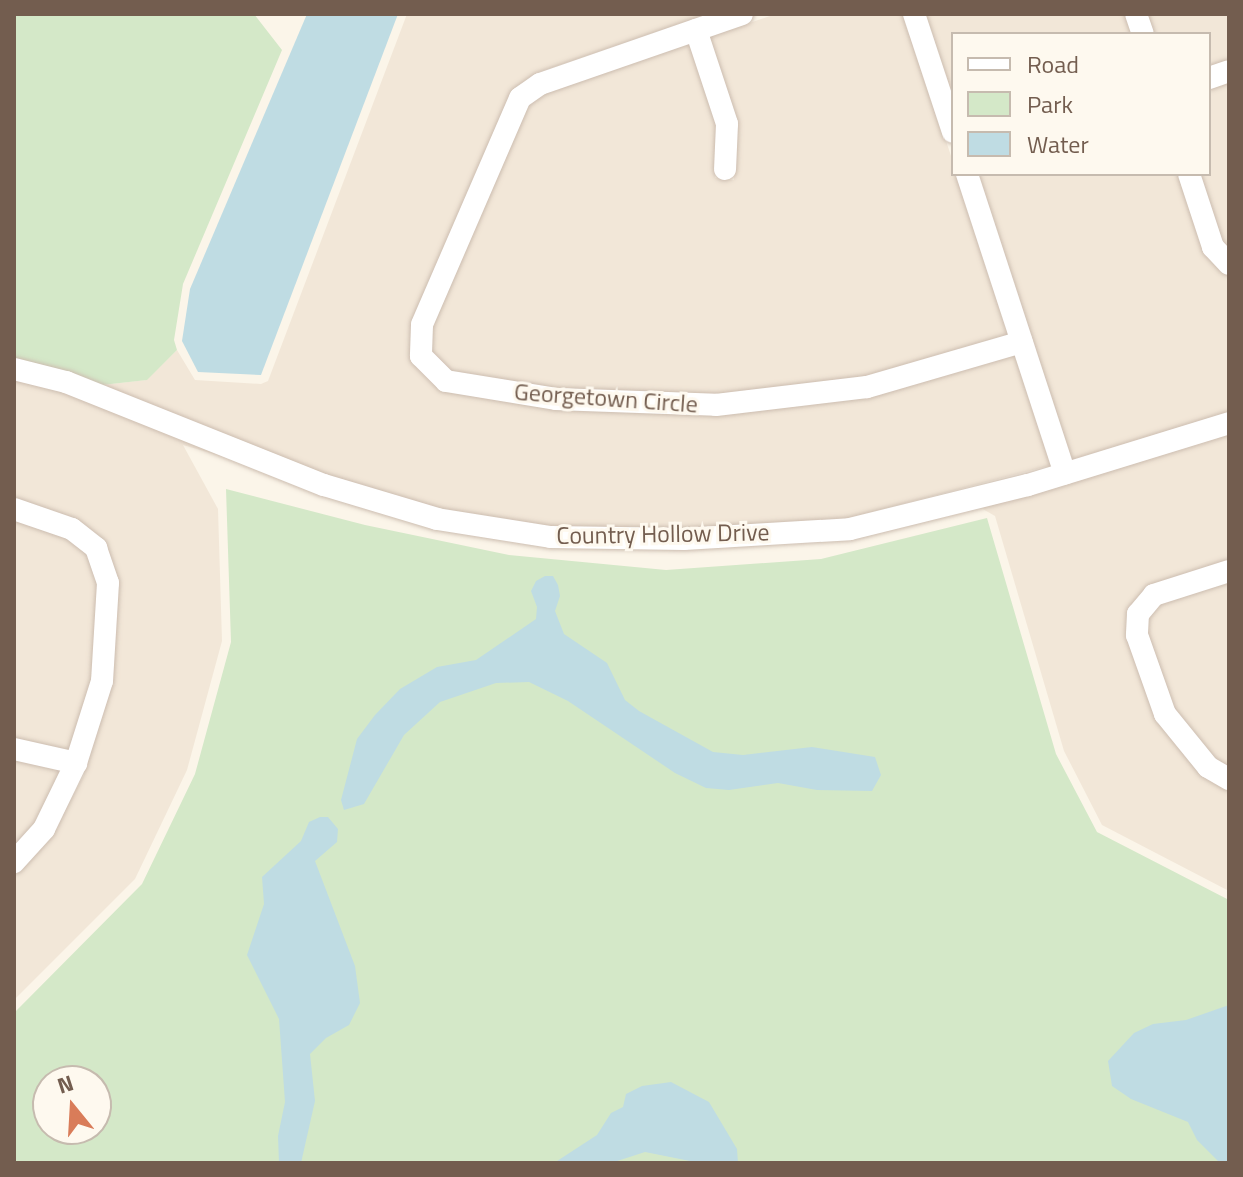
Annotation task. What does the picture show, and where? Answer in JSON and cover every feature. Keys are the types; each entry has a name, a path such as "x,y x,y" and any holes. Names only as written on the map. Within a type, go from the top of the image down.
{"street":[{"name":"Georgetown Circle","path":"742,14 540,84 520,98 422,325 421,356 446,381 556,399 716,405 867,387 1022,342"},
{"path":"914,14 951,126"},
{"path":"696,30 727,124 725,169"},
{"path":"968,176 1065,473"},
{"path":"1190,176 1213,247 1229,264"},
{"name":"Country Hollow Drive","path":"14,369 66,382 324,485 437,519 551,537 684,539 850,529 1065,473 1229,423"},
{"path":"14,509 72,529 96,548 108,583 102,681 76,763 44,829 14,862"},
{"path":"1229,571 1154,595 1138,614 1137,635 1165,714 1208,767 1229,779"},
{"path":"14,749 76,763"}],"shaded area":[{"path":"407,14 708,14 536,73 514,89 415,364 556,410 717,416 869,397 1016,355 1052,465 848,518 683,529 551,526 438,508 327,475 102,385 146,380 177,350 195,380 261,384 268,381"},
{"path":"776,14 904,14 951,156 951,176 958,176 1010,334 865,376 715,395 556,389 450,371 430,352 432,328 528,106 544,93 690,43 717,125 715,178 734,180 736,125 708,37"},
{"path":"924,14 1126,14 1132,32 951,32 951,95"},
{"path":"1146,14 1229,14 1229,60 1211,66 1211,32 1152,32"},
{"path":"1229,83 1229,250 1221,241 1200,176 1211,176 1211,88"},
{"path":"978,176 1180,176 1207,254 1229,277 1229,412 1071,460"},
{"path":"14,380 64,392 238,461 183,445 218,509 222,641 187,770 135,879 14,1000 14,877 51,837 84,775 105,545 14,499"},
{"path":"1229,434 1229,560 1146,587 1128,638 1229,790 1229,891 1102,825 1064,751 995,516 981,508"},
{"path":"14,520 69,539 88,555 98,584 92,678 69,751 14,739"},
{"path":"1229,583 1229,767 1214,759 1173,709 1146,634 1148,619 1160,604"},
{"path":"14,760 61,771 36,822 14,846"}],"green space":[{"path":"14,14 254,14 282,50 183,284 174,340 177,350 147,380 102,385 69,372 14,358"},
{"path":"226,489 365,525 509,555 666,570 821,559 987,518 1056,754 1097,832 1229,900 1229,1163 14,1163 14,1013 142,884 195,774 231,642"}],"water":[{"path":"307,14 398,14 261,375 198,372 182,341 190,289"},
{"path":"553,576 558,585 560,596 555,611 564,634 607,663 625,700 639,711 713,752 743,755 812,747 875,757 881,775 872,791 817,790 778,783 729,790 706,788 675,773 568,701 529,682 496,683 440,702 404,735 364,804 344,810 341,800 357,739 375,715 400,689 437,667 476,660 536,619 537,607 531,591 536,581"},
{"path":"328,817 338,829 337,842 315,861 355,966 360,1003 349,1025 326,1038 310,1054 315,1101 301,1163 279,1163 278,1136 285,1102 279,1019 247,955 264,904 262,877 301,841 309,822"},
{"path":"1229,1005 1229,1163 1220,1163 1197,1140 1188,1122 1131,1099 1112,1086 1108,1061 1134,1033 1153,1024 1186,1020"},
{"path":"671,1082 709,1102 737,1149 738,1163 700,1163 645,1152 611,1163 554,1163 597,1135 611,1113 623,1107 626,1094 642,1086"}]}
